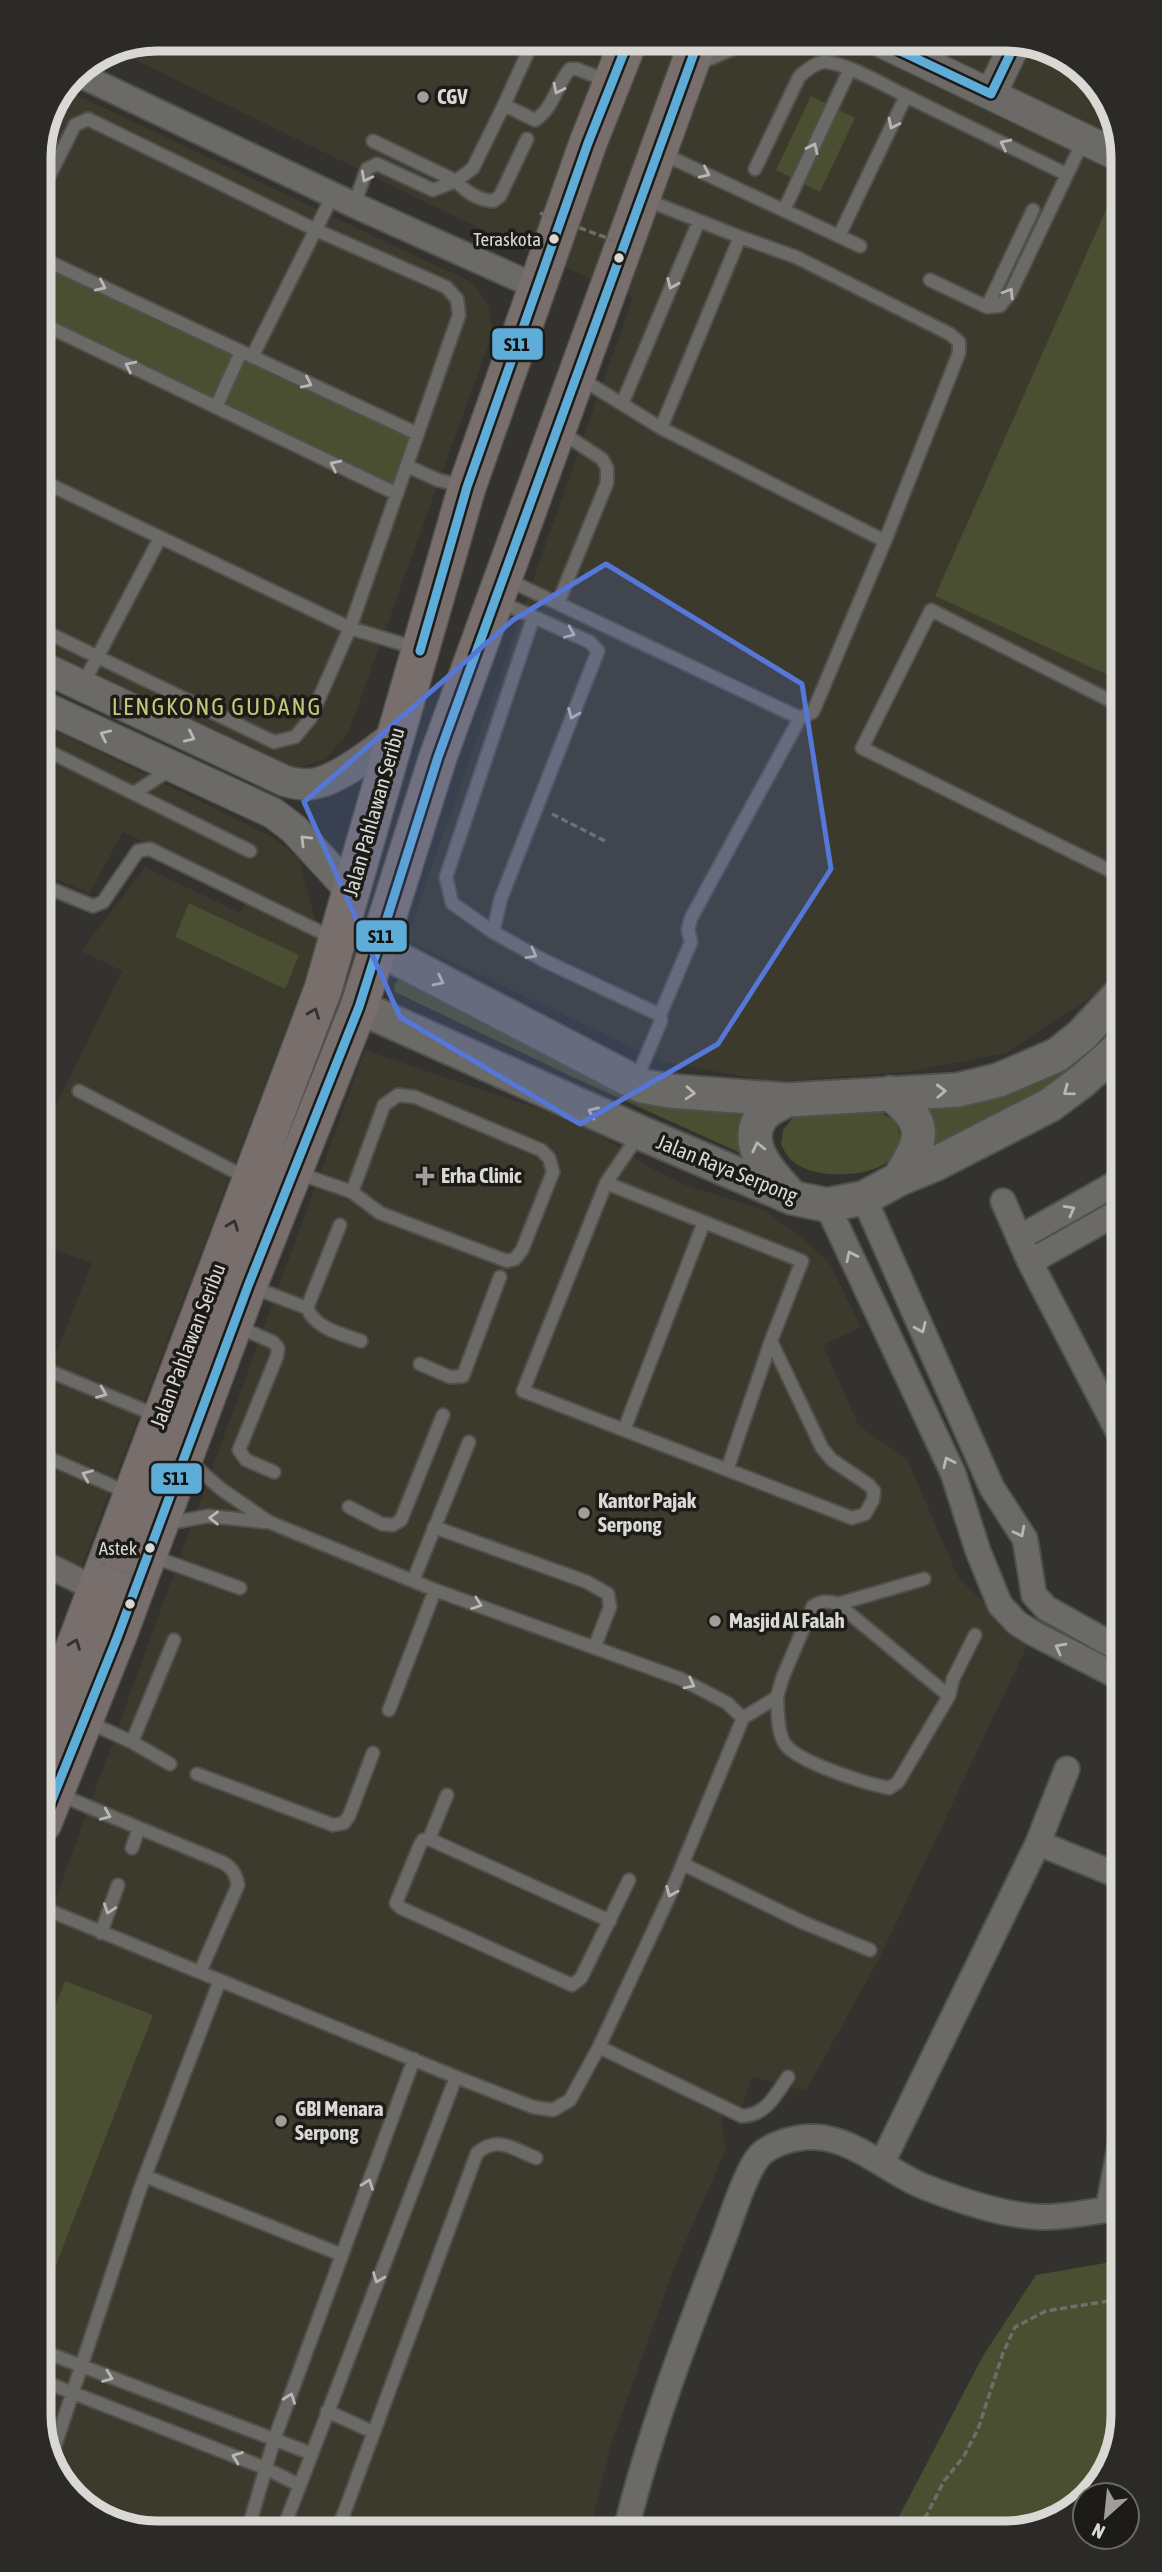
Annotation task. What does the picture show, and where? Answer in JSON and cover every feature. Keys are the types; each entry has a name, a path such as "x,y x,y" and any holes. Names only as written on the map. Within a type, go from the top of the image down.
{"main road":[{"name":"Jalan Pahlawan Seribu","path":"51,1706 94,1574 131,1494 323,989 467,487 537,287 625,51"},
{"name":"Jalan Pahlawan Seribu","path":"51,1803 152,1555 248,1286 359,1007 438,757 693,55"},
{"path":"379,949 636,1082 670,1091 787,1100 958,1090 999,1080 1057,1055 1081,1036 1111,1003"},
{"name":"Jalan Raya Serpong","path":"359,1007 793,1198 827,1205 864,1198 1050,1105 1082,1082 1111,1055"},
{"path":"890,1093 916,1118 919,1132 915,1147 899,1179"},
{"path":"787,1100 764,1113 755,1138 763,1164 793,1198"}],"street":[{"path":"900,51 1111,152"},
{"path":"991,94 1012,51"},
{"path":"87,78 344,200 537,287"},
{"path":"51,671 285,781 300,785 317,783 332,777 397,734"},
{"path":"51,710 273,813 294,829 351,891"},
{"path":"273,813 285,781"},
{"path":"1019,1238 1111,1186"},
{"path":"864,1198 992,1488 1025,1539 1034,1595 1046,1608 1111,1644"},
{"path":"1003,1201 1030,1262 1111,1418"},
{"path":"827,1205 953,1473 984,1568 1000,1605 1017,1623 1033,1633 1111,1673"},
{"path":"1030,1262 1111,1216"},
{"path":"864,1284 897,1272"},
{"path":"51,1565 94,1574"},
{"path":"882,2163 1038,1843 1067,1769"},
{"path":"1038,1843 1111,1873"},
{"path":"628,2521 640,2473 670,2379 739,2197 759,2156 781,2143 814,2137 840,2142 924,2187 993,2209 1041,2217 1111,2209"}],"lane":[{"path":"216,407 316,230 344,200 367,169 377,164 433,190 456,180 473,168 528,51"},
{"path":"755,169 799,77 811,66 825,61 850,69 1066,174"},
{"path":"504,106 536,120 547,112 564,75 570,69 612,82"},
{"path":"784,210 850,69"},
{"path":"839,236 906,96"},
{"path":"51,172 75,125 88,119 316,230 446,288 457,299 459,315 350,628 310,719 295,737 274,742 51,634"},
{"path":"373,141 456,180 465,191 493,201 500,196 527,139"},
{"path":"930,279 987,307 1000,306 1011,292 1084,139"},
{"path":"657,151 860,246"},
{"path":"636,1082 661,1021 660,1015 691,942 688,930 691,918 800,718 813,712 885,541 959,353 960,342 950,334 796,257 640,197"},
{"path":"987,307 1033,210"},
{"path":"622,404 699,221"},
{"path":"661,428 740,237"},
{"path":"51,263 418,434"},
{"path":"51,328 397,494"},
{"path":"577,377 661,428 885,541"},
{"path":"557,430 602,459 607,468 607,484 558,603"},
{"path":"407,466 438,480 467,487"},
{"path":"51,485 350,628 420,649"},
{"path":"82,686 160,537"},
{"path":"498,588 558,603 800,718"},
{"path":"493,932 501,898 598,651 590,642 533,618 498,588"},
{"path":"1111,701 931,610 862,748 1111,871"},
{"path":"533,618 446,877 452,902 493,932 545,961 660,1015"},
{"path":"51,752 250,851"},
{"path":"134,793 174,767"},
{"path":"51,888 93,906 103,902 138,851 150,849 338,941"},
{"path":"79,1091 250,1180"},
{"path":"295,1172 352,1192 380,1213 507,1261 515,1259 522,1250 553,1172 549,1158 541,1150 415,1097 398,1095 384,1105 352,1192"},
{"path":"641,1133 606,1183 523,1391 852,1518 866,1514 874,1491 832,1460 822,1448 771,1341"},
{"path":"606,1183 802,1261 771,1341 727,1470"},
{"path":"624,1430 704,1222"},
{"path":"340,1225 307,1308 311,1318 327,1328 361,1341"},
{"path":"420,1364 450,1377 463,1376 500,1277"},
{"path":"248,1286 307,1308"},
{"path":"235,1326 274,1342 278,1348 239,1450 246,1460 274,1472"},
{"path":"51,1372 161,1417"},
{"path":"349,1507 382,1524 393,1525 401,1520 443,1415"},
{"path":"408,1579 435,1527 469,1442"},
{"path":"185,1457 221,1489 269,1522 435,1590 681,1679 727,1703 743,1718"},
{"path":"51,1459 131,1494"},
{"path":"152,1555 208,1516 269,1522"},
{"path":"435,1527 587,1582 608,1594 610,1607 595,1646"},
{"path":"152,1555 240,1588"},
{"path":"838,1604 924,1578"},
{"path":"389,1710 435,1590"},
{"path":"949,1696 838,1604 826,1601 813,1606 782,1679 777,1697 780,1732 785,1745 795,1754 865,1784 889,1788 898,1782 949,1696 953,1679 975,1635"},
{"path":"132,1742 174,1640"},
{"path":"51,1911 456,2077 533,2107 553,2109 570,2100 599,2047 683,1864 743,1718 777,1697"},
{"path":"83,1720 132,1742 170,1764"},
{"path":"197,1774 333,1825 344,1823 349,1816 373,1753"},
{"path":"429,1839 447,1795"},
{"path":"51,1808 139,1828 225,1863 233,1869 238,1885 200,1972"},
{"path":"132,1848 139,1828"},
{"path":"610,1921 429,1839 423,1840 420,1845 396,1903 414,1914 572,1984 581,1978 610,1921 629,1880"},
{"path":"683,1864 802,1922 870,1950"},
{"path":"101,1933 118,1885"},
{"path":"56,2447 145,2176 220,1980"},
{"path":"599,2047 742,2116 756,2115 766,2107 788,2077"},
{"path":"250,2521 274,2440 414,2059"},
{"path":"286,2521 456,2077"},
{"path":"341,2521 477,2153 488,2144 498,2143 536,2158"},
{"path":"145,2176 342,2255"},
{"path":"51,2354 310,2453"},
{"path":"51,2384 265,2468 299,2485"},
{"path":"327,2411 373,2432"}],"path":[{"path":"540,213 642,251"},
{"path":"537,806 607,842"},
{"path":"94,1574 152,1555"},
{"path":"924,2521 944,2481 964,2456 978,2429 1003,2353 1015,2327 1046,2311 1111,2301"}],"highlighted area":[{"path":"606,564 802,684 831,869 718,1044 580,1124 400,1017 304,802 513,620"}],"shaded area":[{"path":"157,51 1012,51 1039,56 1052,62 1070,73 1093,98 1106,123 1111,157 1111,975 1102,990 1006,1053 907,1072 774,1082 663,1062 406,940 633,297 507,242 127,56"},
{"path":"73,93 473,283 489,306 492,335 348,733 326,759 298,768 269,761 51,654 51,150 59,116"},
{"path":"51,728 271,836 299,858 320,939 78,1576 51,1561 51,1363 92,1263 51,1248 51,1103 56,1105 122,971 81,951 145,867 240,913 250,892 123,832 89,894 51,876"},
{"path":"365,1050 580,1123 653,1169 685,1185 764,1210 829,1262 861,1327 823,1345 859,1426 907,1459 958,1577 1027,1646 880,1957 806,2091 752,2077 742,2106 721,2119 726,2149 674,2268 610,2447 592,2521 150,2521 116,2513 82,2490 69,2474 56,2449 51,2415 51,1911"}],"green space":[{"path":"811,96 855,118 820,192 776,170"},
{"path":"1111,199 1111,676 935,596"},
{"path":"51,263 418,434 397,494 51,328"},
{"path":"189,903 299,955 285,989 175,937"},
{"path":"398,980 608,1077 682,1105 750,1117 745,1155 395,992 394,986"},
{"path":"1111,1007 1111,1042 1081,1070 938,1147 934,1145 928,1100 959,1095"},
{"path":"879,1111 896,1122 900,1138 897,1152 888,1162 874,1169 841,1174 810,1170 793,1161 781,1144 783,1130 795,1115"},
{"path":"65,1981 153,2015 51,2278 51,2017"},
{"path":"1111,2262 1110,2429 1106,2449 1087,2481 1071,2481 1071,2498 1039,2516 1005,2521 897,2521 983,2356 1036,2275"}],"transit line":[{"name":"S11","path":"420,651 467,487 588,143 624,51"},
{"name":"S11","path":"51,1802 117,1638 248,1286 359,1007 438,757 695,51"},
{"name":"S11","path":"900,51 991,94 1012,51"}],"place":[{"name":"CGV","path":"423,97"},
{"name":"Teraskota","path":"554,239"},
{"name":"Erha Clinic","path":"425,1176"},
{"name":"Kantor Pajak Serpong","path":"584,1513"},
{"name":"Astek","path":"150,1548"},
{"name":"Masjid Al Falah","path":"715,1621"},
{"name":"GBI Menara Serpong","path":"281,2121"}],"district":[{"name":"LENGKONG GUDANG","path":"217,707"}]}
